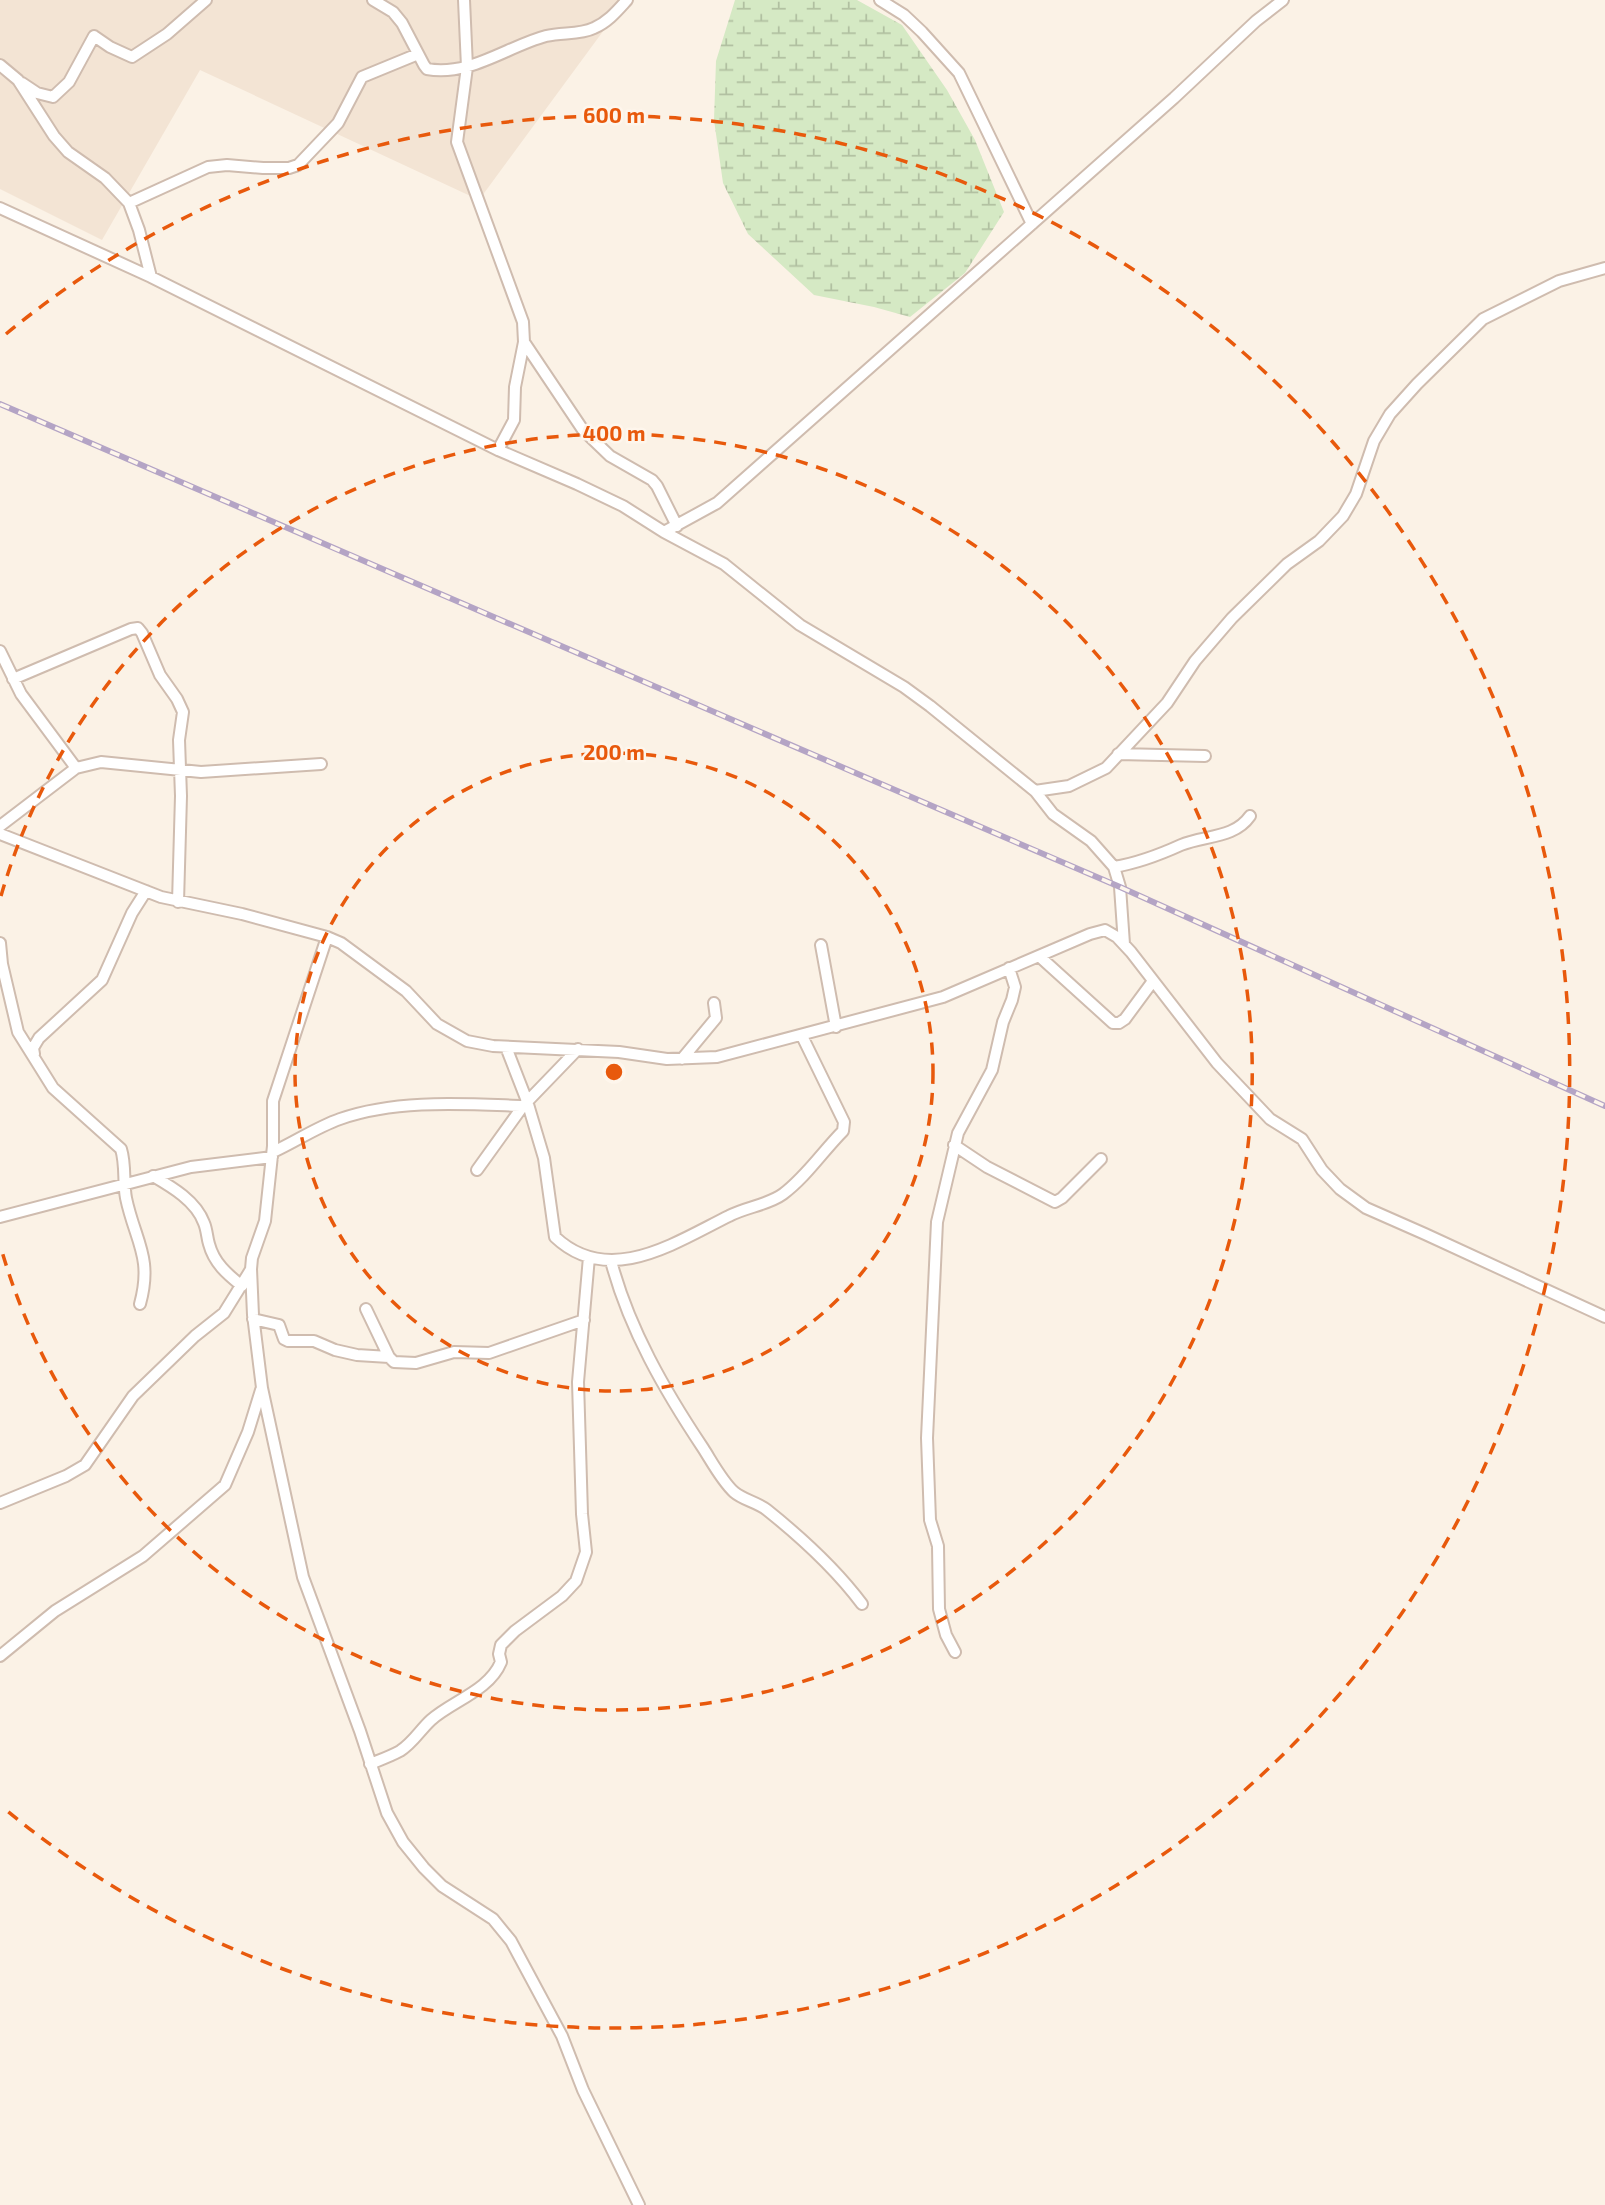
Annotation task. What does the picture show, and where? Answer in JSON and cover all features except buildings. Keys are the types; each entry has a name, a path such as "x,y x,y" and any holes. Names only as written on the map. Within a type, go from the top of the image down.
{"street":[{"path":"0,65 37,93 52,97 69,82 93,36 132,57 167,34 206,0"},
{"path":"373,0 397,17 427,69 467,67 547,36 590,30 607,21 627,0"},
{"path":"464,0 467,67 457,142 523,321 524,342 515,387 514,420 498,450"},
{"path":"880,0 904,15 959,73 1032,224"},
{"path":"664,532 717,503 1256,21 1283,0"},
{"path":"129,203 208,167 227,165 263,169 298,165 338,123 362,77 418,54"},
{"path":"18,80 54,136 68,152 105,178 129,203 151,276"},
{"path":"0,208 151,276 498,450 600,495 724,564 800,625 904,687 930,706 1035,791 1053,814 1091,841 1114,867 1120,887 1124,944"},
{"path":"1035,791 1062,788 1106,768 1167,703 1195,662 1232,618 1287,564 1319,541 1343,516 1356,494 1374,441 1390,414 1440,360 1483,320 1559,281 1605,268"},
{"path":"524,342 583,430 610,456 652,480 677,526"},
{"path":"13,679 131,629 138,628 142,633 164,685 177,699 183,712 179,769 181,809 178,902"},
{"path":"0,651 21,694 76,768"},
{"path":"1118,754 1205,755"},
{"path":"321,764 201,772 113,761 76,768 1,833 178,902 242,914 327,937 341,943 406,991 437,1024 450,1033 481,1044 506,1047 578,1049 682,1059 717,1057 943,998 1100,930 1112,932 1217,1063 1270,1119 1302,1139 1322,1170 1353,1199 1398,1224 1605,1317"},
{"path":"1114,867 1155,857 1195,841 1217,837 1240,826 1250,816"},
{"path":"34,1054 33,1048 39,1038 102,980 132,913 146,891"},
{"path":"327,937 273,1101 273,1155 265,1221 252,1258 251,1269 253,1319 262,1388 303,1577 387,1813 410,1851 442,1886 493,1919 511,1941 562,2036 583,2090 639,2205"},
{"path":"0,943 15,1025 53,1088 121,1149 130,1214 145,1260 146,1272 140,1304"},
{"path":"821,945 836,1027"},
{"path":"1039,956 1113,1023 1125,1020 1153,981"},
{"path":"955,1652 946,1634 939,1609 938,1546 930,1520 926,1438 937,1222 958,1133 992,1070 1003,1022 1015,987 1009,968"},
{"path":"682,1059 716,1018 714,1003"},
{"path":"506,1047 544,1158 553,1232 559,1241 589,1256 611,1261 650,1252 687,1239 729,1216 782,1195 843,1131 844,1122 802,1036"},
{"path":"477,1170 525,1103 578,1049"},
{"path":"0,1217 191,1167 273,1155 340,1119 359,1114 424,1105 525,1103"},
{"path":"954,1145 987,1167 1055,1202 1101,1159"},
{"path":"153,1176 185,1196 204,1222 213,1258 227,1275 242,1286"},
{"path":"370,1764 412,1742 431,1720 468,1696 501,1662 501,1645 553,1604 576,1581 586,1552 578,1393 589,1256"},
{"path":"611,1261 620,1296 633,1326 675,1403 718,1472 734,1492 766,1509 831,1565 862,1604"},
{"path":"0,1503 66,1476 85,1465 133,1396 195,1336 224,1313 251,1269"},
{"path":"366,1309 394,1362 416,1363 454,1352 488,1353 584,1320"},
{"path":"253,1319 279,1325 284,1339 288,1341 314,1341 357,1355 389,1357"},
{"path":"0,1656 55,1611 143,1556 225,1485 248,1432 262,1388"}],"shaded area":[{"path":"0,0 626,0 479,200 200,70 102,240 0,189"}],"green space":[{"path":"735,0 857,0 902,25 947,90 975,140 1004,212 965,273 910,317 814,295 748,234 723,183 714,120 716,61"}],"railway":[{"path":"0,404 1120,887 1605,1106"}]}
